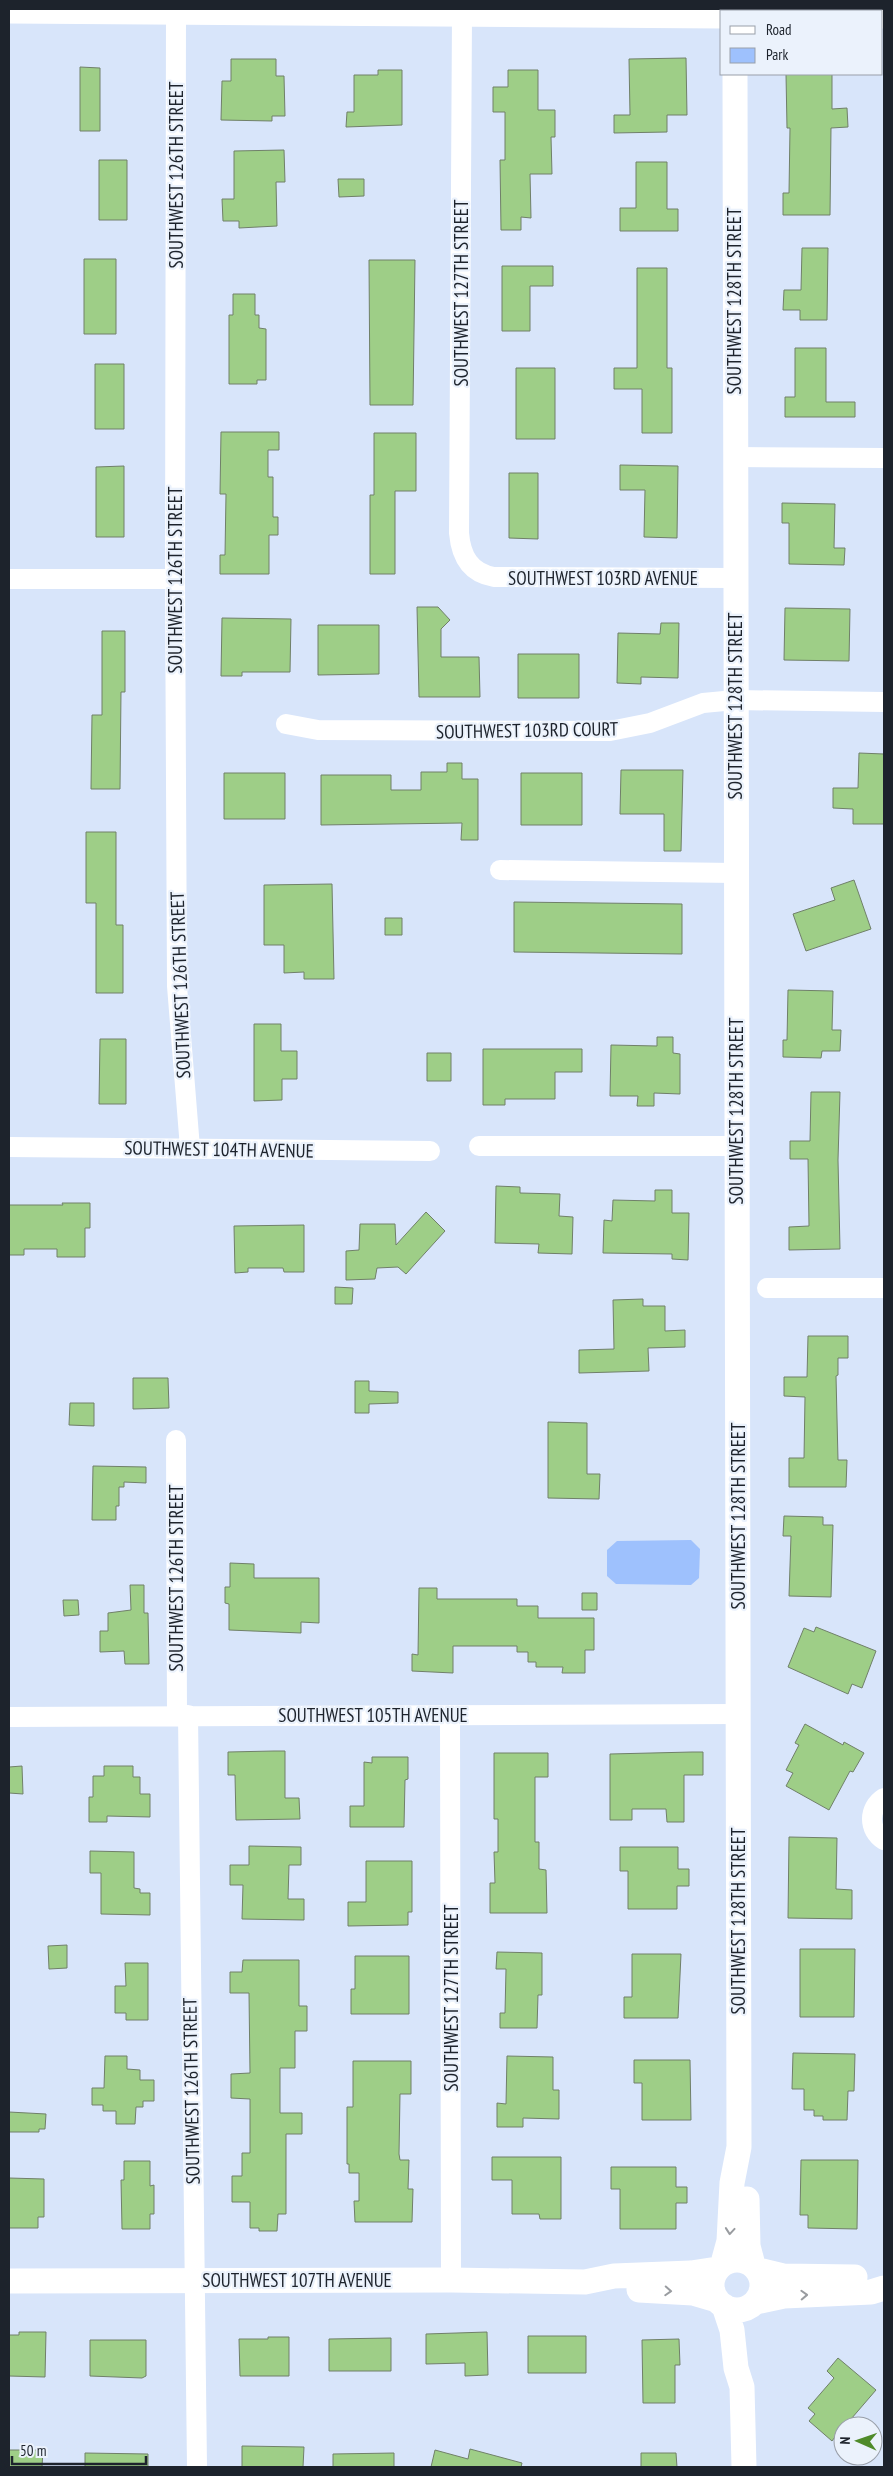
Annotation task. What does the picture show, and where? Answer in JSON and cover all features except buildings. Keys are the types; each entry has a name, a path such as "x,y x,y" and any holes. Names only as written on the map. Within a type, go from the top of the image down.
{"street":[{"path":"9,11 382,10 462,14 720,16"},
{"name":"SOUTHWEST 126TH STREET","path":"176,11 175,579 177,986 190,1148"},
{"name":"SOUTHWEST 127TH STREET","path":"462,14 459,533 464,556 473,569"},
{"name":"SOUTHWEST 128TH STREET","path":"720,2266 729,2241 732,2183 738,2148 734,457 735,75"},
{"path":"734,457 884,458"},
{"name":"SOUTHWEST 103RD AVENUE","path":"473,569 485,575 503,577 735,578"},
{"path":"9,578 175,579"},
{"name":"SOUTHWEST 103RD COURT","path":"286,724 318,730 610,731 650,723 696,705 735,700 884,702"},
{"path":"500,870 735,873"},
{"name":"SOUTHWEST 104TH AVENUE","path":"9,1146 430,1152"},
{"path":"479,1146 736,1146"},
{"path":"767,1288 884,1288"},
{"name":"SOUTHWEST 126TH STREET","path":"176,1440 197,2467"},
{"name":"SOUTHWEST 105TH AVENUE","path":"9,1717 738,1714"},
{"name":"SOUTHWEST 127TH STREET","path":"450,1715 451,2280"},
{"path":"884,1798 876,1804 872,1819 876,1834 884,1840"},
{"name":"SOUTHWEST 128TH STREET","path":"738,2148 746,2183 747,2237 756,2268"},
{"path":"744,2467 742,2387 736,2368 732,2330 721,2303 712,2288 712,2281 720,2266 738,2259 756,2268 784,2276 869,2277 884,2281"},
{"name":"SOUTHWEST 107TH AVENUE","path":"9,2281 451,2280 585,2282 614,2276 691,2274 720,2266"},
{"path":"742,2387 747,2369 748,2327 755,2303 762,2290 756,2268"},
{"name":"SOUTHWEST 107TH AVENUE","path":"585,2282 613,2289 693,2293 721,2303"},
{"path":"721,2303 739,2310 755,2303 784,2296 871,2292 884,2288"}],"green space":[{"path":"691,1540 700,1549 699,1578 691,1585 616,1584 607,1576 607,1550 617,1541"}]}
